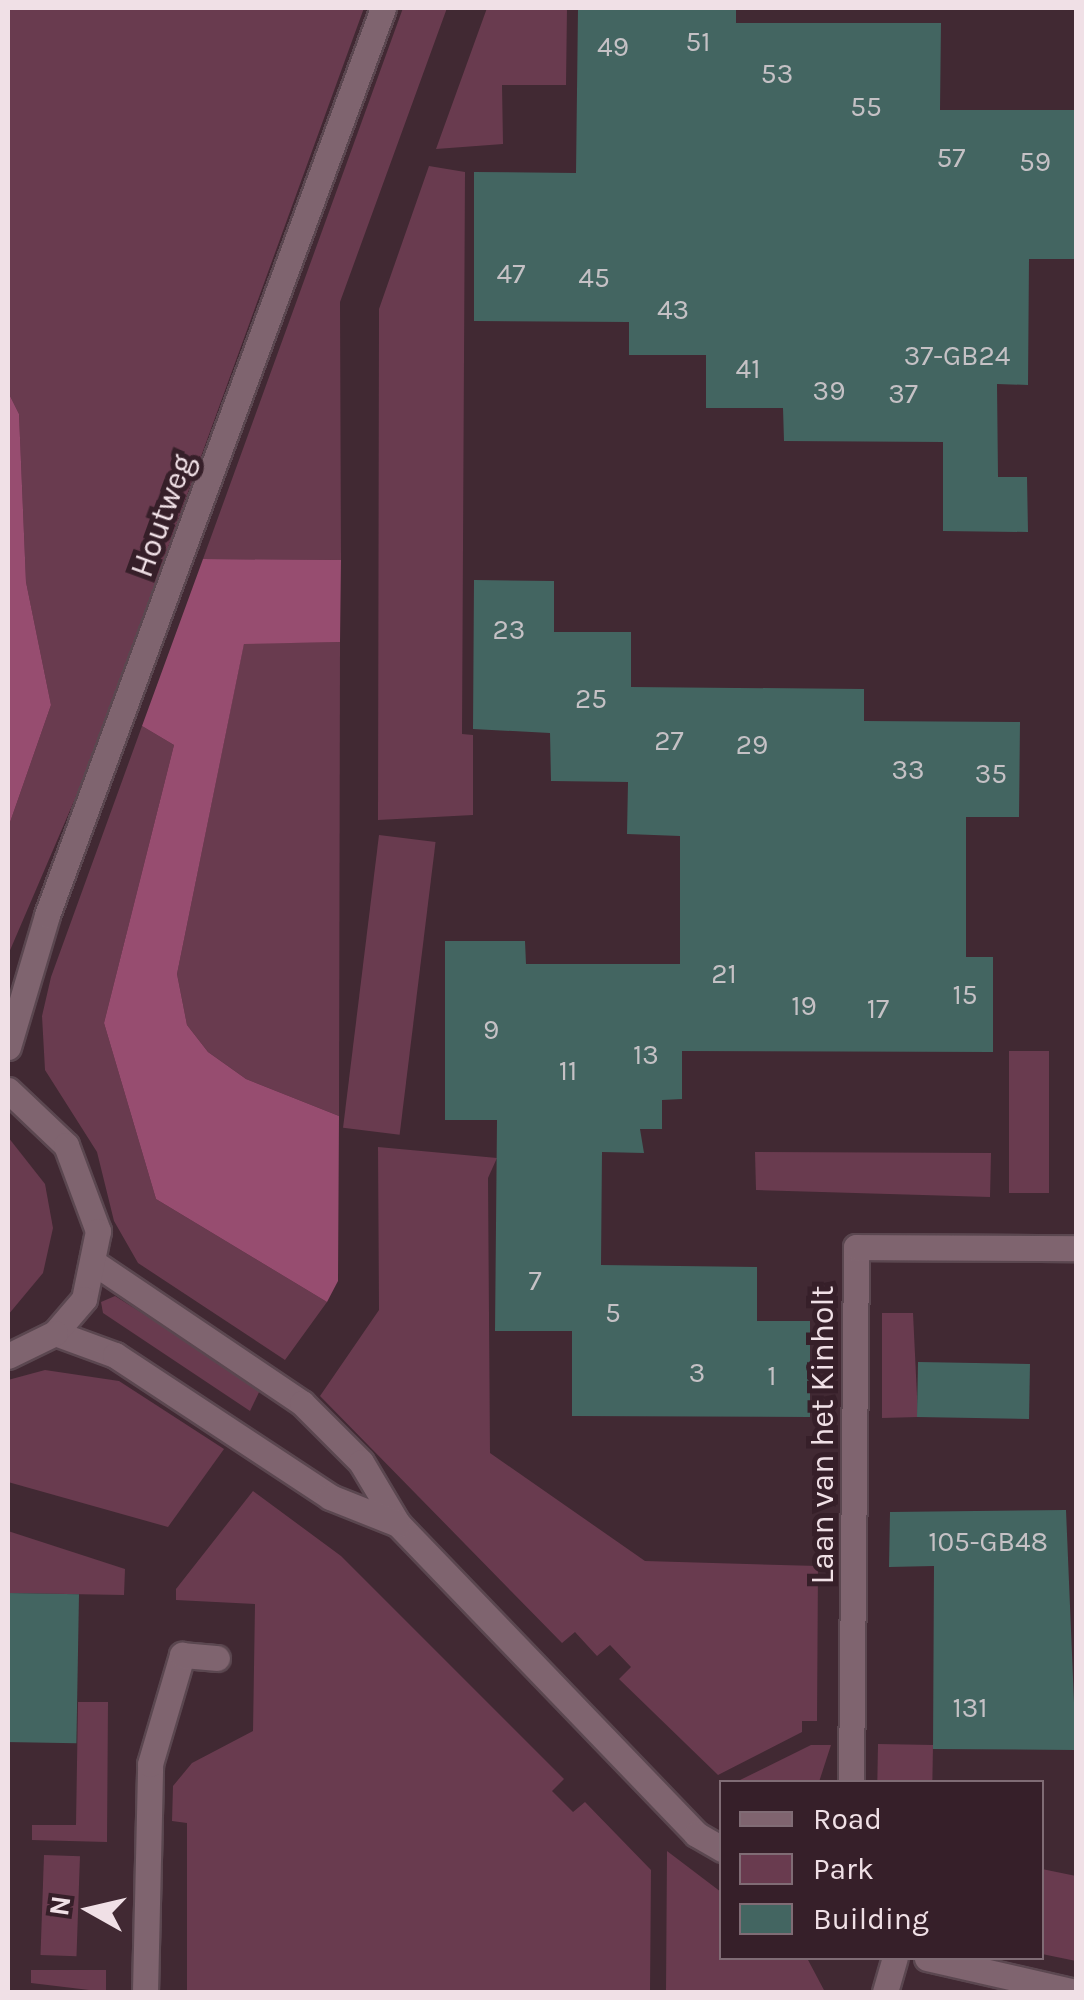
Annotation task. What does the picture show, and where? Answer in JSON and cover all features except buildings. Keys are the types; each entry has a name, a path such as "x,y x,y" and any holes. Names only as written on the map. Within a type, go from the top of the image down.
{"street":[{"name":"Houtweg","path":"8,1047 48,915 382,8"},
{"path":"8,1090 66,1145 98,1231 96,1264 84,1300 55,1332 8,1356"},
{"name":"Laan van het Kinholt","path":"850,1780 856,1247 1076,1248"},
{"path":"96,1264 302,1402 362,1462 398,1524 696,1834 719,1847"},
{"path":"55,1332 114,1355 330,1496 398,1524"},
{"path":"145,1992 150,1764 182,1656 218,1658"},
{"path":"885,1992 894,1960"},
{"path":"935,1960 1076,1992"}],"green space":[{"path":"8,8 364,8 86,773 8,955 8,828 51,705 26,582 19,414 8,392"},
{"path":"403,8 447,8 340,302 341,560 203,559"},
{"path":"487,8 567,8 566,85 502,85 503,144 436,149"},
{"path":"429,166 465,172 462,734 473,735 473,815 378,820 379,309"},
{"path":"340,642 339,1116 246,1079 208,1052 187,1025 177,974 244,643"},
{"path":"142,726 174,745 104,1023 156,1199 327,1302 285,1360 138,1263 114,1221 97,1152 45,1070 42,1016 51,977"},
{"path":"379,835 436,842 400,1135 343,1128"},
{"path":"1009,1051 1049,1051 1049,1193 1009,1193"},
{"path":"8,1137 45,1184 53,1228 43,1273 8,1315"},
{"path":"378,1147 497,1158 488,1178 490,1453 645,1561 818,1566 817,1721 802,1721 802,1732 718,1775 619,1679 631,1667 610,1645 597,1656 575,1632 562,1643 320,1396 379,1310"},
{"path":"755,1152 991,1153 990,1197 756,1190"},
{"path":"115,1296 261,1388 250,1411 103,1313 101,1302"},
{"path":"882,1313 913,1313 918,1417 882,1418"},
{"path":"45,1370 119,1381 224,1449 168,1527 8,1482 8,1380"},
{"path":"253,1491 341,1556 564,1779 552,1791 573,1812 585,1802 651,1870 650,1992 187,1992 187,1823 172,1821 173,1786 192,1763 253,1731 255,1604 176,1600 176,1589"},
{"path":"8,1531 125,1569 124,1595 8,1593"},
{"path":"78,1702 108,1702 107,1842 32,1840 32,1825 76,1825"},
{"path":"878,1744 933,1745 932,1780 877,1780"},
{"path":"811,1745 831,1745 820,1780 740,1780"},
{"path":"667,1851 719,1890 719,1960 808,1960 825,1992 666,1992"},
{"path":"44,1855 80,1856 76,1956 41,1955"},
{"path":"1044,1869 1076,1876 1076,1961 1044,1954"},
{"path":"31,1970 106,1970 106,1992 31,1983"}],"shaded area":[{"path":"8,392 19,414 26,582 51,705 8,828"},
{"path":"203,559 341,560 340,642 244,644 177,974 187,1025 208,1052 246,1079 339,1116 338,1281 327,1302 156,1199 104,1023 174,745 142,726"}]}
